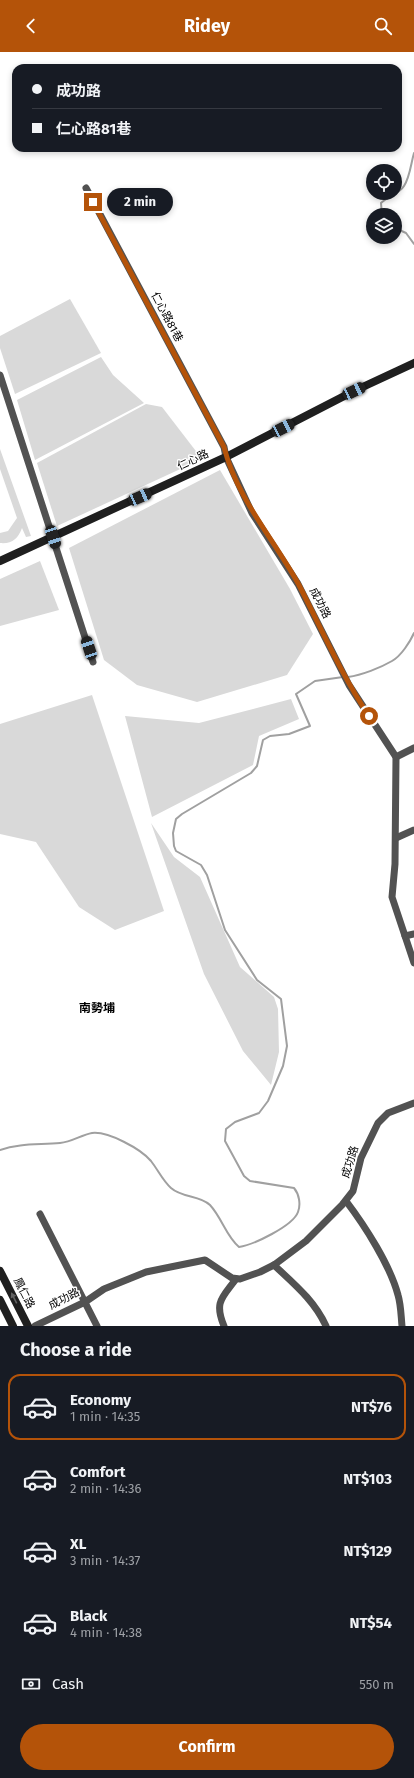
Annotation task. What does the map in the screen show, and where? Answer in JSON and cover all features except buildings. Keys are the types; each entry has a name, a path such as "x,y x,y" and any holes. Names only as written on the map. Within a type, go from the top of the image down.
{"street":[{"name":"仁心路81巷","path":"86,188 224,447 226,457"},
{"name":"仁心路","path":"0,561 226,457 354,391 414,363"},
{"path":"0,375 93,662"},
{"name":"成功路","path":"226,457 252,513 298,584 349,685 396,757"},
{"path":"414,748 396,757 396,838 392,898 414,963"},
{"path":"396,838 414,830"},
{"path":"405,936 414,934"},
{"name":"成功路","path":"35,1326 85,1302 104,1289 146,1272 205,1260 232,1278 240,1279 274,1265 306,1241 346,1201 353,1191 360,1158 378,1123 388,1113 414,1103"},
{"path":"346,1201 387,1266 399,1296 402,1326"},
{"path":"40,1214 97,1326"},
{"path":"274,1265 303,1291 319,1310 326,1326"},
{"name":"鳳仁路","path":"0,1271 28,1326"},
{"path":"224,1326 218,1307 236,1279"},
{"path":"0,1300 13,1326"}],"shaded area":[{"path":"70,299 101,353 15,394 0,348 0,336"},
{"path":"101,357 113,375 144,403 35,460 17,400"},
{"path":"146,404 162,407 202,459 57,526 37,463"},
{"path":"0,449 31,536 26,537 22,528 19,535 8,543 0,543 0,533 8,531 17,518 0,469"},
{"path":"220,470 290,589 313,634 287,675 197,702 137,685 104,660 69,548"},
{"path":"40,561 59,610 0,626 0,579"},
{"path":"92,695 164,911 115,930 79,907 36,842 0,834 0,724"},
{"path":"291,699 299,719 259,736 253,765 152,817 125,716 199,723"},
{"path":"151,823 174,857 200,877 240,967 274,997 278,1009 279,1052 271,1085 243,1051 204,974"}],"waterway":[{"path":"381,208 381,203 402,189 409,174 414,153"},
{"path":"402,231 406,233 414,244"},
{"path":"348,677 371,671 392,661 399,656 414,633"},
{"path":"0,1150 22,1145 64,1142 92,1133 99,1133 115,1138 132,1146 146,1156 165,1182 175,1191 201,1200 210,1205 231,1238 239,1247 263,1239 281,1229 295,1217 299,1209 299,1199 294,1188 250,1181 244,1176 225,1141 226,1129 235,1122 259,1113 268,1101 283,1066 287,1046 281,999 257,980 225,930 207,875 201,865 176,851 173,833 176,819 182,814 251,773 257,766 263,740 270,736 289,734 310,726 296,694 315,681 343,677"}],"district":[{"name":"南勢埔","path":"97,1008"}],"route":[{"path":"93,202 224,447 226,457 252,513 298,584 349,685 369,716"}]}
